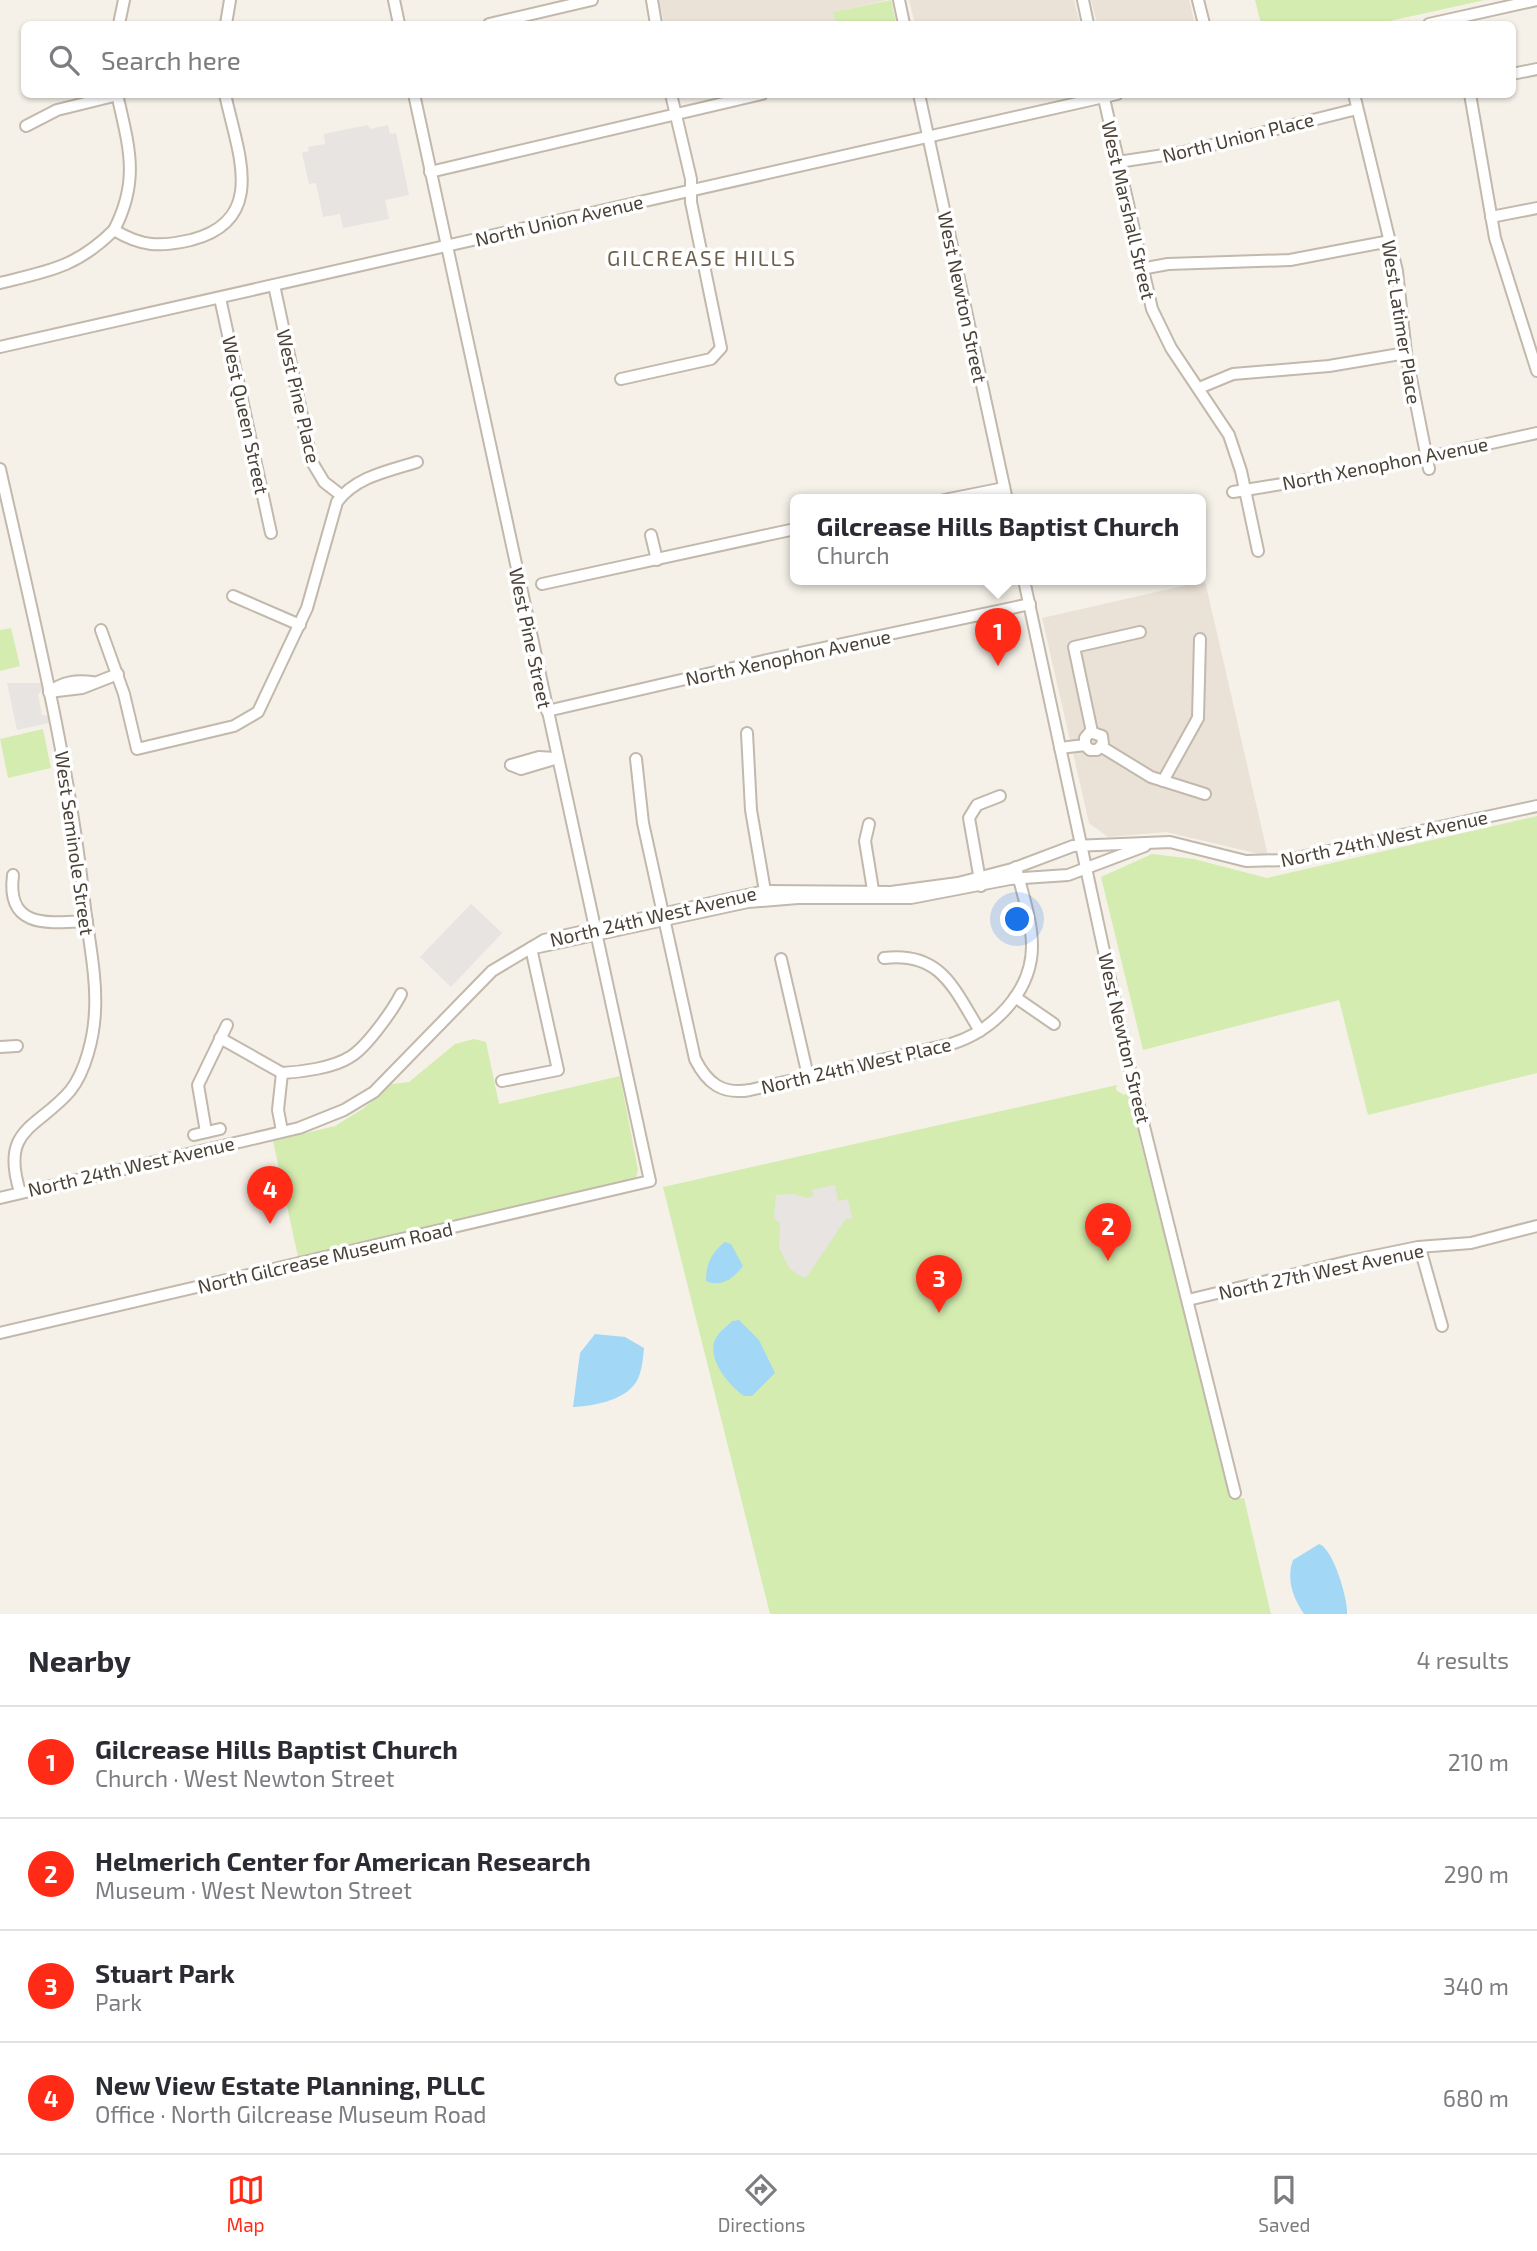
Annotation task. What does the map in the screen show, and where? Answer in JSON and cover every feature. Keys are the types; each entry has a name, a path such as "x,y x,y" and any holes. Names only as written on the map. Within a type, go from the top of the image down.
{"street":[{"path":"120,21 124,0"},
{"path":"226,21 230,0"},
{"path":"394,0 398,21"},
{"path":"502,21 592,0"},
{"path":"652,0 656,21"},
{"path":"899,0 903,21"},
{"path":"1083,0 1087,21"},
{"path":"1198,0 1203,21"},
{"path":"1457,21 1537,0"},
{"path":"1516,73 1537,69"},
{"path":"26,125 57,110 106,98"},
{"path":"0,283 72,264 90,253 114,230 127,202 131,175 118,98"},
{"path":"114,230 140,243 162,246 212,234 226,223 237,209 243,185 226,98"},
{"name":"West Pine Street","path":"415,98 650,1181"},
{"path":"621,379 711,359 719,353 720,335 672,98"},
{"path":"430,172 746,98"},
{"name":"West Newton Street","path":"920,98 1006,494"},
{"name":"North Union Avenue","path":"0,347 1094,98"},
{"name":"West Marshall Street","path":"1103,98 1141,269 1162,332 1229,435 1239,491 1258,551"},
{"name":"West Latimer Place","path":"1355,98 1390,241 1406,353 1429,469"},
{"path":"1471,98 1501,259 1537,371"},
{"name":"North Union Place","path":"1118,162 1196,149 1357,109"},
{"path":"1491,217 1537,208"},
{"path":"1141,269 1168,264 1290,260 1390,241"},
{"name":"West Pine Place","path":"274,285 313,462 324,482 342,496"},
{"name":"West Queen Street","path":"220,298 271,533"},
{"path":"1524,324 1537,321"},
{"path":"1199,388 1233,374 1329,366 1406,353"},
{"name":"North Xenophon Avenue","path":"1239,491 1374,469 1537,433"},
{"path":"101,630 118,674 136,749 247,721 263,704 300,625 311,595 332,514 342,496 361,481 417,462"},
{"name":"West Seminole Street","path":"0,469 74,808 95,997 92,1036 79,1076 71,1090 24,1128 16,1141 13,1166 20,1192"},
{"path":"974,494 1004,488"},
{"path":"542,584 790,530"},
{"path":"651,535 657,560"},
{"name":"West Newton Street","path":"1025,585 1131,1073 1235,1493"},
{"path":"233,596 300,625"},
{"name":"North Xenophon Avenue","path":"547,711 1030,604"},
{"path":"1092,732 1074,647 1140,632"},
{"path":"1163,781 1198,718 1200,639"},
{"path":"49,692 69,682 92,682 118,674"},
{"path":"1085,745 1085,738 1092,732"},
{"path":"1092,732 1102,736 1102,747"},
{"path":"747,733 751,810 766,895"},
{"path":"1060,748 1085,745 1093,751 1102,747"},
{"path":"1102,747 1144,774 1205,794"},
{"path":"636,759 639,803 663,916"},
{"path":"981,882 969,818 977,805 1000,796"},
{"name":"North 24th West Avenue","path":"0,1198 286,1130 331,1116 374,1092 492,971 531,948 663,916 766,895 926,897 1017,873 1051,852 1082,845 1170,842 1246,861 1287,860 1537,806"},
{"path":"869,824 865,841 874,896"},
{"name":"North 24th West Avenue","path":"1017,873 1048,878 1087,870 1148,844"},
{"name":"North 24th West Place","path":"663,916 695,1059 702,1073 715,1086 741,1092 951,1044 980,1031 1016,997 1027,974 1032,949 1030,924 1017,873"},
{"path":"13,875 13,898 20,910 31,919 53,923 86,920"},
{"path":"502,1082 558,1070 531,948"},
{"path":"884,957 904,955 934,965 952,985 980,1031"},
{"path":"781,959 808,1076"},
{"path":"220,1038 282,1073 353,1056 395,1006 401,994"},
{"path":"1016,997 1054,1024"},
{"path":"206,1132 198,1089 227,1024"},
{"path":"0,1047 17,1046"},
{"path":"282,1073 278,1110 286,1130"},
{"path":"194,1135 220,1129"},
{"name":"North Gilcrease Museum Road","path":"0,1333 650,1181"},
{"name":"North 27th West Avenue","path":"1188,1300 1420,1248 1471,1242 1537,1226"},
{"path":"1420,1248 1442,1326"}],"shaded area":[{"path":"659,0 887,0 834,12 836,21 663,21"},
{"path":"909,0 1074,0 1079,21 914,21"},
{"path":"1091,0 1189,0 1194,21 1096,21"},
{"path":"368,125 370,129 388,125 390,134 396,133 409,195 385,200 389,219 343,228 340,214 323,217 316,183 309,184 302,153 309,151 308,147 325,144 324,134"},
{"path":"1187,585 1206,585 1268,856 1166,832 1108,837 1089,823 1042,618"},
{"path":"7,683 41,683 42,691 38,694 42,715 48,716 49,723 17,730"},
{"path":"471,904 502,933 451,987 420,957"},
{"path":"835,1185 838,1201 848,1199 852,1218 845,1220 806,1278 800,1276 790,1269 779,1248 780,1222 774,1219 776,1195 793,1194 808,1198 813,1196 812,1190"}],"green space":[{"path":"891,0 895,21 835,21 833,12"},
{"path":"1255,0 1485,0 1390,21 1260,21"},
{"path":"11,628 20,666 0,671 0,630"},
{"path":"43,729 51,768 8,778 0,739"},
{"path":"1537,816 1537,1073 1368,1115 1339,1000 1143,1050 1101,877 1152,854 1194,859 1267,878"},
{"path":"474,1039 486,1042 499,1104 620,1076 638,1170 636,1178 629,1182 298,1257 273,1141 335,1126 364,1108 392,1084 409,1082 455,1044"},
{"path":"1117,1085 1116,1090 1124,1095 1128,1092 1231,1500 1244,1498 1271,1614 770,1614 663,1187"}],"water":[{"path":"725,1242 731,1244 743,1266 727,1281 706,1281 710,1259"},
{"path":"739,1320 759,1340 775,1373 752,1396 744,1396 732,1385 720,1370 714,1354 713,1346 717,1336 732,1321"},
{"path":"595,1334 625,1337 644,1348 640,1372 634,1385 622,1395 598,1404 573,1407 580,1353"},
{"path":"1319,1544 1334,1564 1342,1586 1347,1614 1304,1614 1294,1595 1290,1574 1293,1560"}],"place":[{"name":"Gilcrease Hills Baptist Church","path":"998,666"},
{"name":"New View Estate Planning, PLLC","path":"270,1224"},
{"name":"Helmerich Center for American Research","path":"1108,1261"},
{"name":"Stuart Park","path":"939,1313"}],"district":[{"name":"GILCREASE HILLS","path":"702,257"}]}
